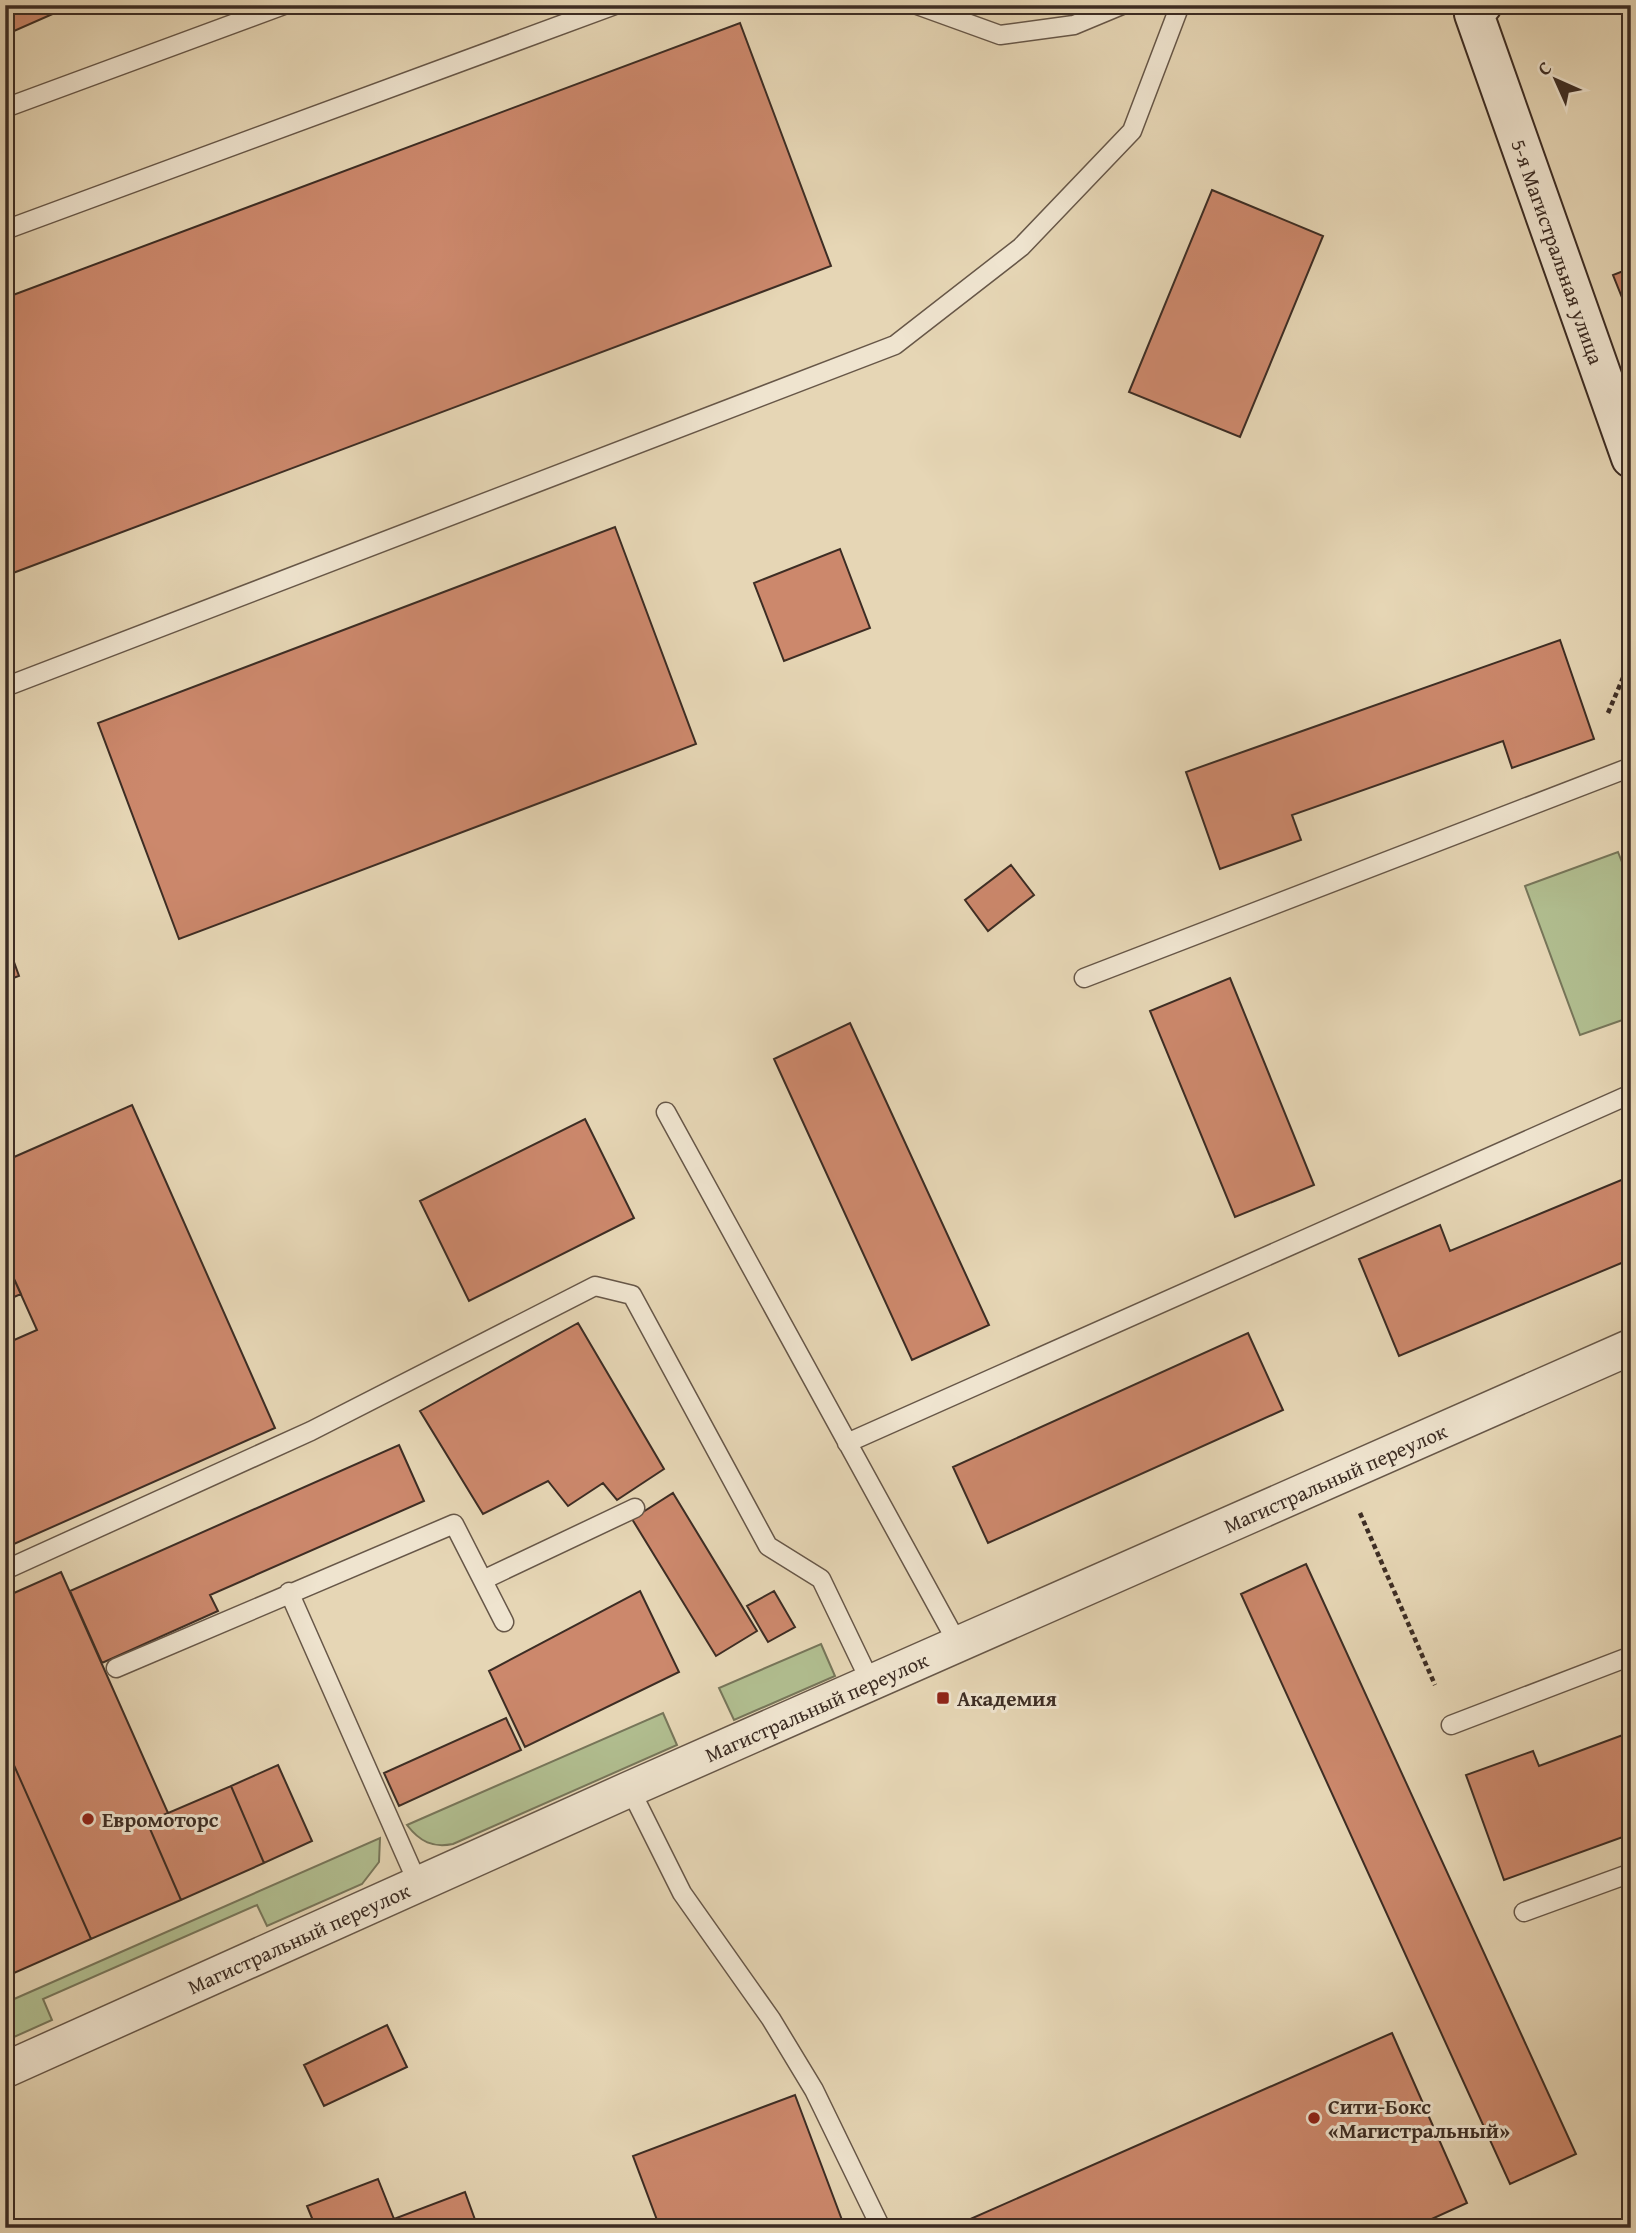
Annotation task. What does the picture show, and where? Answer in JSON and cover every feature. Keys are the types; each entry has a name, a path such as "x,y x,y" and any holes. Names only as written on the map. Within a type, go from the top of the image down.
{"street":[{"name":"5-я Магистральная улица","path":"1476,8 1631,458"},
{"name":"Магистральный переулок","path":"5,2070 419,1886 629,1789 1631,1347"}],"lane":[{"path":"5,108 284,5"},
{"path":"5,230 615,5"},
{"path":"917,5 1000,35 1074,25 1122,5"},
{"path":"5,687 895,345 1021,247 1132,131 1180,5"},
{"path":"1084,978 1631,766"},
{"path":"847,1443 1631,1094"},
{"path":"666,1112 958,1644"},
{"path":"5,1570 311,1431 595,1286 632,1295 768,1546 821,1578 871,1684"},
{"path":"483,1580 635,1508"},
{"path":"116,1668 289,1592 454,1524 504,1622"},
{"path":"289,1592 419,1886"},
{"path":"1451,1725 1631,1656"},
{"path":"629,1789 682,1892 771,2019 814,2090 881,2228"},
{"path":"1524,1912 1631,1873"}],"path":[{"path":"1608,713 1631,659"},
{"path":"1360,1513 1435,1685"}],"green space":[{"path":"1618,852 1631,885 1631,1017 1580,1035 1525,886"},
{"path":"821,1644 835,1676 734,1720 719,1688"},
{"path":"663,1713 677,1745 453,1844 427,1842 407,1825"},
{"path":"380,1838 379,1862 362,1884 267,1926 257,1905 43,1999 52,2020 5,2041 5,2003"}],"building":[{"path":"5,5 73,5 5,35"},
{"path":"740,23 831,266 5,576 5,298"},
{"path":"1212,190 1323,236 1240,437 1129,392"},
{"path":"1631,268 1631,320 1613,275"},
{"path":"615,527 696,744 179,939 98,723"},
{"path":"840,549 870,628 784,661 754,583"},
{"path":"1560,640 1594,739 1512,768 1503,741 1292,815 1301,840 1220,869 1186,772"},
{"path":"1011,865 1034,895 988,931 965,900"},
{"path":"5,937 19,976 5,981"},
{"path":"1230,978 1314,1185 1235,1217 1150,1011"},
{"path":"850,1023 989,1325 912,1360 774,1059"},
{"path":"132,1105 275,1428 5,1548 5,1344 37,1330 5,1259 5,1161"},
{"path":"585,1119 634,1218 469,1301 420,1201"},
{"path":"1631,1176 1631,1259 1399,1356 1359,1259 1440,1225 1450,1251"},
{"path":"5,1259 21,1294 5,1301"},
{"path":"578,1323 664,1469 617,1500 603,1483 568,1506 548,1481 483,1514 420,1411"},
{"path":"1248,1333 1283,1410 988,1543 953,1467"},
{"path":"399,1445 424,1501 210,1595 218,1611 102,1663 70,1591"},
{"path":"673,1493 757,1631 716,1656 632,1519"},
{"path":"1306,1564 1576,2154 1510,2184 1241,1594"},
{"path":"61,1572 168,1813 147,1822 181,1900 91,1939 5,1745 5,1597"},
{"path":"640,1591 679,1672 525,1747 489,1671"},
{"path":"774,1591 795,1627 768,1642 747,1606"},
{"path":"506,1718 521,1750 399,1806 384,1773"},
{"path":"1631,1732 1631,1834 1504,1880 1466,1775 1533,1751 1539,1766"},
{"path":"5,1745 91,1939 5,1977"},
{"path":"278,1765 312,1841 264,1863 231,1786"},
{"path":"231,1786 264,1863 181,1900 147,1822"},
{"path":"387,2025 407,2067 324,2106 304,2065"},
{"name":"Сити-Бокс «Магистральный»","path":"1392,2033 1467,2203 1412,2228 950,2228"},
{"path":"795,2095 845,2228 660,2228 633,2156"},
{"path":"378,2179 394,2219 465,2192 478,2228 316,2228 307,2206"}],"place":[{"name":"Академия","path":"943,1698"},
{"name":"Евромоторс","path":"88,1819"},
{"name":"Сити-Бокс «Магистральный»","path":"1314,2118"}]}
